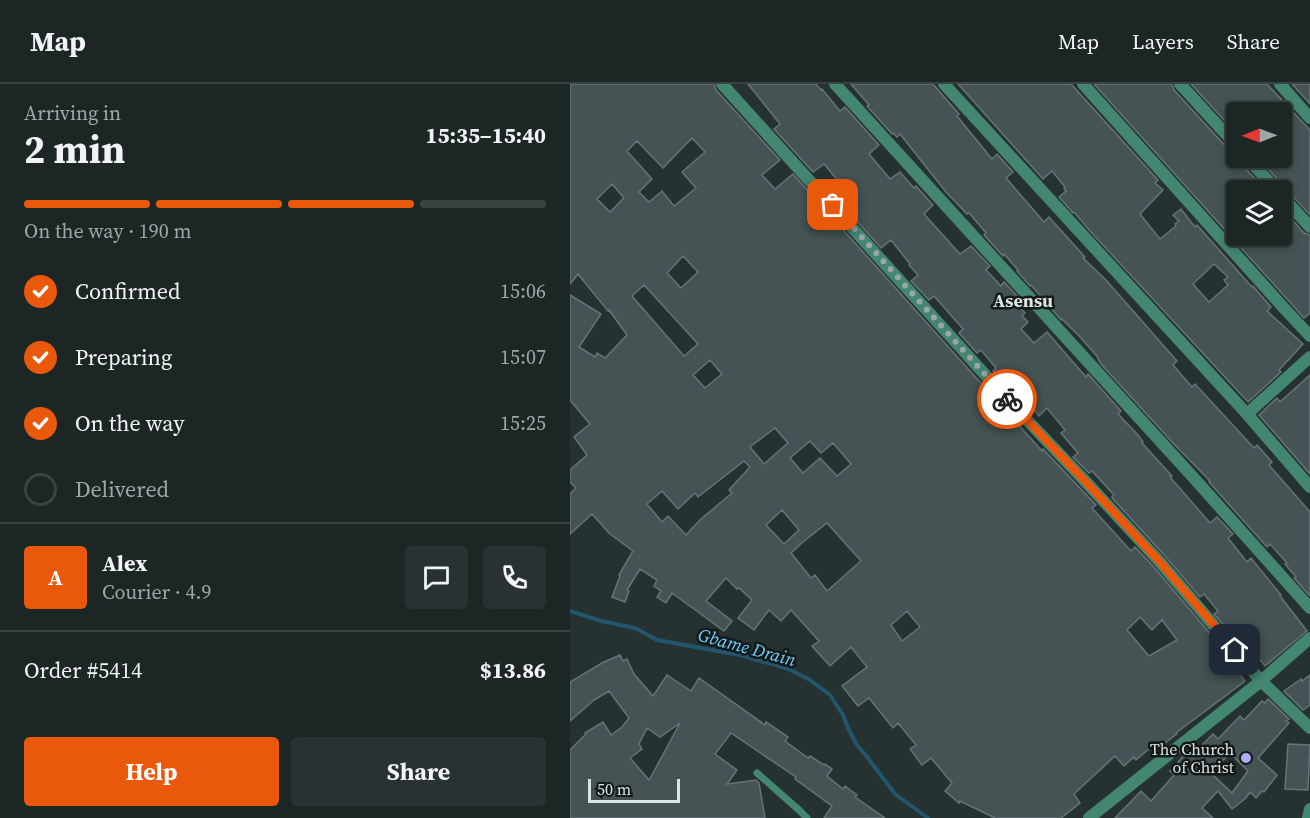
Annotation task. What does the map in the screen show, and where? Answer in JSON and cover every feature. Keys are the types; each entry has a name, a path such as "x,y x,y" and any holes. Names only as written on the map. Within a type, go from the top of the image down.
{"street":[{"path":"722,84 1008,400 1159,561 1261,681 1310,728"},
{"path":"835,84 1310,608"},
{"path":"944,84 1310,487"},
{"path":"1083,84 1310,336"},
{"path":"1180,84 1226,135"},
{"path":"1280,84 1310,117"},
{"path":"1256,168 1268,180"},
{"path":"1292,207 1310,227"},
{"path":"1246,414 1310,357"},
{"path":"1089,818 1261,681 1310,638"},
{"path":"1308,818 1310,809"}],"lane":[{"path":"757,773 807,818"}],"building":[{"path":"570,84 714,84 716,90 780,160 762,175 775,189 793,174 1042,451 1043,449 1096,505 1092,508 1131,551 1135,547 1153,566 1225,651 1223,652 1245,681 1159,747 1156,743 1136,760 1134,757 1124,766 1115,756 1074,794 1080,803 1061,818 995,818 960,801 959,803 945,791 952,783 931,758 922,765 910,749 916,745 898,723 893,728 869,698 858,706 842,686 867,667 851,647 830,666 812,646 819,641 791,610 781,621 769,610 754,630 738,618 752,600 726,578 706,601 732,621 724,631 672,593 666,603 657,597 661,591 654,586 657,580 640,569 627,590 629,591 625,602 612,597 619,575 633,551 610,534 592,514 570,534 570,494 576,488 570,482 570,470 587,455 574,437 590,424 570,400 570,295 601,314 579,347 595,357 597,353 605,358 627,335 578,274 570,284","holes":["692,138 705,152 682,172 696,188 674,206 662,191 649,202 639,192 652,179 627,151 637,141 663,168","612,184 624,198 610,212 597,199","683,256 698,272 681,288 667,273","644,285 698,344 684,356 632,296","710,360 722,374 705,388 693,375","775,428 788,443 764,464 750,447","810,441 821,453 833,443 851,464 837,476 820,458 803,473 790,458","744,461 750,467 729,490 732,493 686,535 668,516 662,522 647,504 662,491 678,509 695,493 698,497","782,510 799,530 784,544 766,525","827,523 861,561 827,591 815,575 811,578 791,553","907,611 920,627 902,641 891,625","1140,617 1152,630 1162,620 1177,640 1149,656 1127,630"]},
{"path":"748,84 816,84 840,111 845,107 879,145 869,154 890,179 900,172 914,188 916,186 933,205 924,214 960,254 971,246 990,266 986,270 1001,286 1004,282 1018,297 1014,301 1025,313 1022,316 1028,322 1021,329 1034,343 1047,332 1086,377 1088,374 1121,411 1118,414 1210,523 1217,517 1233,534 1228,538 1247,562 1251,558 1307,631 1265,666 1241,638 1237,640 1214,614 1218,611 1204,594 1200,597 1112,498 1114,495 1092,471 1089,473 1073,457 1078,453 1061,433 1065,430 1047,408 1039,416 1004,376 1000,379 993,371 996,368 981,350 977,353 959,333 963,329 934,296 929,300 911,281 918,275 891,240 881,248 852,216 858,213 855,209 857,207 824,164 813,172 774,129 780,124"},
{"path":"851,84 933,84 959,114 957,116 992,159 997,154 1013,172 1006,178 1044,222 1049,217 1085,257 1083,258 1106,280 1177,361 1173,365 1192,387 1195,384 1254,448 1257,445 1272,462 1269,465 1310,512 1310,596 1294,578 1296,577 1285,564 1287,563 1270,544 1267,547 1210,481 1101,364 1079,336 1061,320 1004,254 1003,256 984,235 986,233 946,192 900,134 897,137 892,134"},
{"path":"958,84 1071,84 1158,180 1155,183 1163,190 1140,214 1160,239 1176,226 1175,224 1179,221 1173,215 1181,209 1195,227 1197,225 1271,307 1267,311 1303,344 1279,370 1281,372 1248,402 1059,197 1066,191 1065,187 1052,171 1043,179","holes":["1214,264 1228,277 1224,280 1228,285 1209,302 1193,284"]},
{"path":"1094,84 1172,84 1174,90 1226,147 1226,168 1245,168 1256,180 1226,180 1226,231"},
{"path":"1191,84 1267,84 1284,102 1226,102 1226,122"},
{"path":"1292,84 1310,84 1310,104"},
{"path":"1292,111 1310,130 1310,215 1292,195 1292,180 1278,180 1267,168 1292,168"},
{"path":"1292,219 1304,233 1310,235 1310,313 1304,318 1239,246 1292,246"},
{"path":"1310,375 1310,474 1259,415 1277,398 1280,402"},
{"path":"620,655 623,661 627,659 634,674 653,696 667,675 691,691 699,678 765,725 766,722 788,737 785,741 808,758 810,756 832,769 827,776 843,789 845,786 857,795 855,797 885,818 824,818 832,806 795,779 796,777 731,733 715,754 737,770 727,784 756,780 759,783 765,818 570,818 570,750 585,733 603,722 611,735 629,718 609,691 594,700 570,721 570,682","holes":["680,723 649,780 630,758 642,749 639,744 647,728 660,737"]},
{"path":"1310,675 1310,705 1303,710 1284,691"},
{"path":"1268,699 1289,719 1286,721 1289,723 1258,758 1277,775 1264,792 1262,791 1256,798 1250,792 1232,809 1218,791 1202,808 1213,818 1115,818 1141,791 1151,801 1174,775 1170,771 1188,751 1192,755 1213,734 1218,739 1240,716 1244,720 1262,701 1265,703","holes":["1230,753 1248,771 1232,793 1211,773"]},
{"path":"1288,744 1310,745 1308,790 1285,789"}],"waterway":[{"name":"Gbame Drain","path":"570,611 601,621 635,628 657,640 740,655 789,669 810,680 830,695 843,715 857,745 895,794 928,818"}],"way so far":[{"path":"833,205 1007,399"}],"place":[{"name":"The Church of Christ","path":"1246,758"}],"district":[{"name":"Asensu","path":"1023,300"}],"route":[{"path":"1007,399 1159,561 1235,650"}]}
